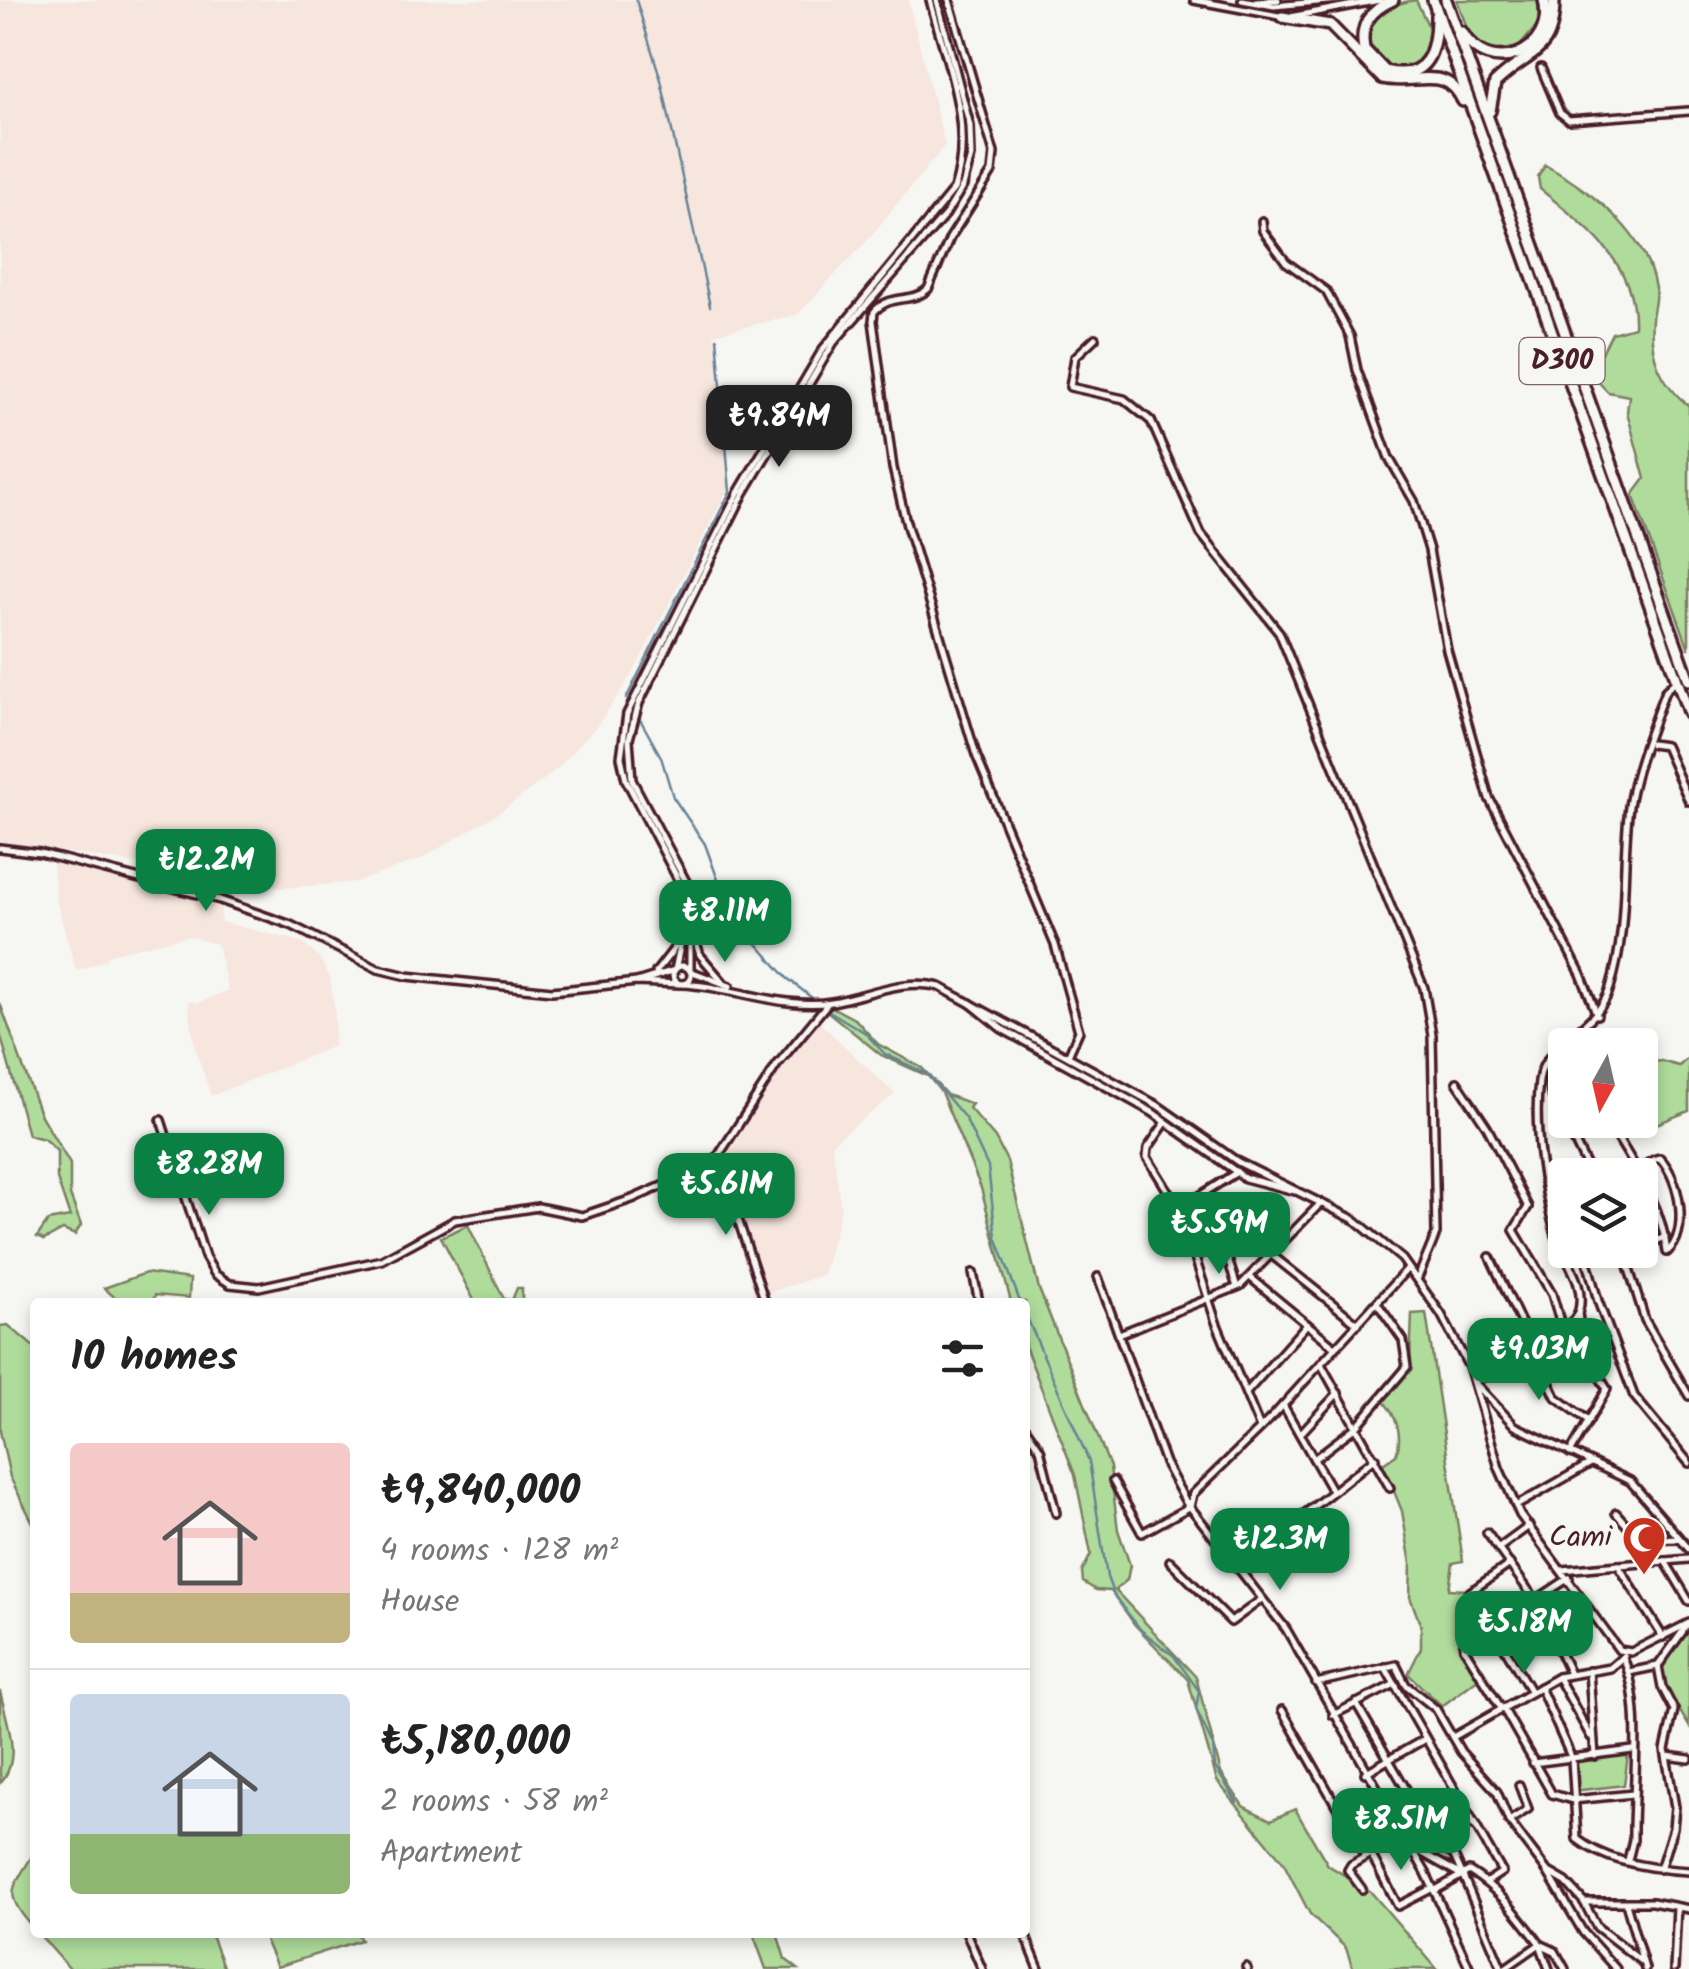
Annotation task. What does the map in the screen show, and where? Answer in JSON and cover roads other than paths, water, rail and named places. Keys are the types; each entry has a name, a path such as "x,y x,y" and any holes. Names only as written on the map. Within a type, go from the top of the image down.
{"highway":[{"path":"1392,0 1368,17 1362,39 1369,59 1394,74 1416,70 1433,53 1435,4"},
{"path":"1446,1 1468,43 1500,58 1522,54 1542,37 1547,14 1544,0"},
{"path":"1509,176 1490,109 1491,90 1547,42 1554,0"},
{"name":"D300","path":"1446,1 1689,680"},
{"name":"D300","path":"1435,4 1689,714"},
{"path":"1282,17 1330,25 1382,78 1395,81 1435,76 1450,82 1480,136"}],"street":[{"path":"725,984 700,955 684,873 632,780 632,719 744,493 834,342 946,214 963,186 971,156 970,126 933,0"},
{"path":"682,984 674,978 684,935 685,893 678,873 635,804 626,780 621,756 627,714 738,493 823,349 954,189 961,167 963,128 933,0"},
{"path":"949,0 994,153 992,172 950,238 928,289 922,295 891,298 874,312 872,320 893,468 908,526 976,755 1055,945 1079,1030 1068,1056"},
{"path":"1194,0 1282,17 1380,0"},
{"path":"1245,0 1278,0"},
{"path":"1245,0 1274,6 1339,0"},
{"path":"1541,68 1560,113 1568,120 1689,111"},
{"path":"1262,222 1286,262 1326,291 1350,336 1357,370 1389,458 1414,501 1425,536 1448,650 1489,798 1581,974 1597,1015"},
{"path":"1095,338 1075,356 1070,387 1124,399 1151,421 1201,534 1279,632 1424,988 1432,1035 1436,1234 1417,1280"},
{"path":"1583,1028 1605,1004 1619,951 1628,813 1665,691 1677,680"},
{"path":"1648,745 1659,742 1665,746 1689,800"},
{"path":"0,848 40,853 220,900 291,925 378,968 407,976 552,991 637,982 682,984 828,1003 914,984 940,987 1157,1105 1238,1162 1355,1220 1408,1268 1442,1314 1474,1382 1499,1468 1516,1506 1624,1656 1629,1672 1633,1750 1628,1860"},
{"path":"682,984 690,980 692,928"},
{"path":"653,974 684,935"},
{"path":"637,982 683,966 746,993"},
{"path":"968,1001 1002,1029 1166,1122 1237,1172 1271,1188 1298,1191"},
{"path":"161,1120 204,1257 215,1274 242,1287 382,1260 455,1220 538,1206 582,1216 713,1164 777,1065 828,1003"},
{"path":"1548,1058 1538,1083 1555,1232 1576,1276 1583,1350 1607,1390 1570,1453"},
{"path":"1457,1082 1487,1127 1528,1207 1514,1229 1552,1294 1563,1332"},
{"path":"1166,1122 1147,1155 1178,1209 1208,1300 1260,1428"},
{"path":"1658,1159 1676,1184 1685,1206 1685,1236 1667,1252 1658,1214"},
{"path":"713,1164 735,1210 764,1298"},
{"path":"1178,1209 1237,1172"},
{"path":"1208,1198 1237,1288"},
{"path":"1118,1334 1237,1288 1273,1256 1322,1202"},
{"path":"1658,1240 1666,1237"},
{"path":"1273,1256 1358,1324"},
{"path":"1490,1257 1556,1396 1589,1421"},
{"path":"1113,1481 1142,1533 1190,1507 1193,1494 1283,1405 1408,1268"},
{"path":"1589,1268 1634,1396 1689,1463"},
{"path":"1629,1268 1645,1320 1689,1396"},
{"path":"973,1273 978,1298"},
{"path":"1098,1277 1164,1463 1190,1507 1286,1629 1410,1846 1468,1968"},
{"path":"1251,1278 1336,1348"},
{"path":"1314,1459 1357,1426 1407,1367 1403,1340 1377,1303"},
{"path":"1474,1382 1563,1332 1578,1313"},
{"path":"1245,1394 1306,1324"},
{"path":"1321,1363 1390,1488"},
{"path":"1474,1382 1515,1426 1638,1488 1689,1549"},
{"path":"1300,1434 1338,1393"},
{"path":"1283,1405 1332,1491"},
{"path":"1030,1434 1040,1449 1056,1512"},
{"path":"1236,1568 1375,1458"},
{"path":"1516,1506 1592,1462"},
{"path":"1616,1513 1640,1540 1680,1539"},
{"path":"1498,1549 1528,1526"},
{"path":"1487,1534 1536,1600 1570,1674"},
{"path":"1562,1570 1689,1559"},
{"path":"1170,1561 1231,1622 1262,1599"},
{"path":"1665,1561 1689,1602"},
{"path":"1510,1564 1467,1595 1464,1648 1552,1794 1573,1800 1633,1794"},
{"path":"1618,1564 1662,1637"},
{"path":"1464,1648 1569,1578"},
{"path":"1452,1737 1558,1677 1615,1666 1624,1656 1689,1623"},
{"path":"1629,1672 1658,1666 1689,1623"},
{"path":"1494,1629 1532,1692"},
{"path":"1316,1682 1396,1665 1406,1685 1436,1709 1452,1737 1497,1792 1508,1821 1547,1871 1583,1932 1615,1969"},
{"path":"1658,1666 1662,1688 1674,1710 1666,1756 1675,1807 1660,1869"},
{"path":"1385,1667 1502,1872 1487,1882"},
{"path":"1589,1671 1594,1756"},
{"path":"1558,1677 1592,1739"},
{"path":"1333,1715 1395,1684"},
{"path":"1540,1687 1572,1759 1577,1839 1595,1852 1660,1869 1689,1871"},
{"path":"1356,1703 1424,1820 1454,1856 1503,1969 1540,1944"},
{"path":"1282,1710 1398,1906 1469,1872 1487,1882 1540,1944 1549,1969"},
{"path":"1365,1773 1425,1739"},
{"path":"1533,1763 1633,1750"},
{"path":"1666,1756 1689,1760"},
{"path":"1508,1821 1528,1809 1519,1784"},
{"path":"1362,1889 1348,1869 1402,1833 1460,1802"},
{"path":"1450,1808 1481,1831"},
{"path":"1410,1846 1463,1876"},
{"path":"1547,1871 1566,1882 1584,1902 1598,1928 1644,1965"},
{"path":"1584,1902 1689,1910"},
{"path":"1626,1903 1644,1965"},
{"path":"1674,1969 1677,1907"},
{"path":"969,1938 982,1969"},
{"path":"1026,1938 1039,1969"},
{"path":"1540,1944 1555,1951 1565,1969"}],"waterway":[{"path":"636,0 661,80 710,306"},
{"path":"626,699 730,492 717,338"},
{"path":"641,721 661,757 673,797 705,844 730,913 787,978 812,998"},
{"path":"829,1011 864,1032 885,1054 929,1075 965,1118 988,1167 996,1237 1019,1298"},
{"path":"1030,1325 1089,1461 1107,1577 1114,1596 1141,1630 1174,1656 1199,1691 1196,1709 1213,1746 1215,1767 1237,1802"}],"place":[{"name":"Cami","path":"1644,1576"}]}
